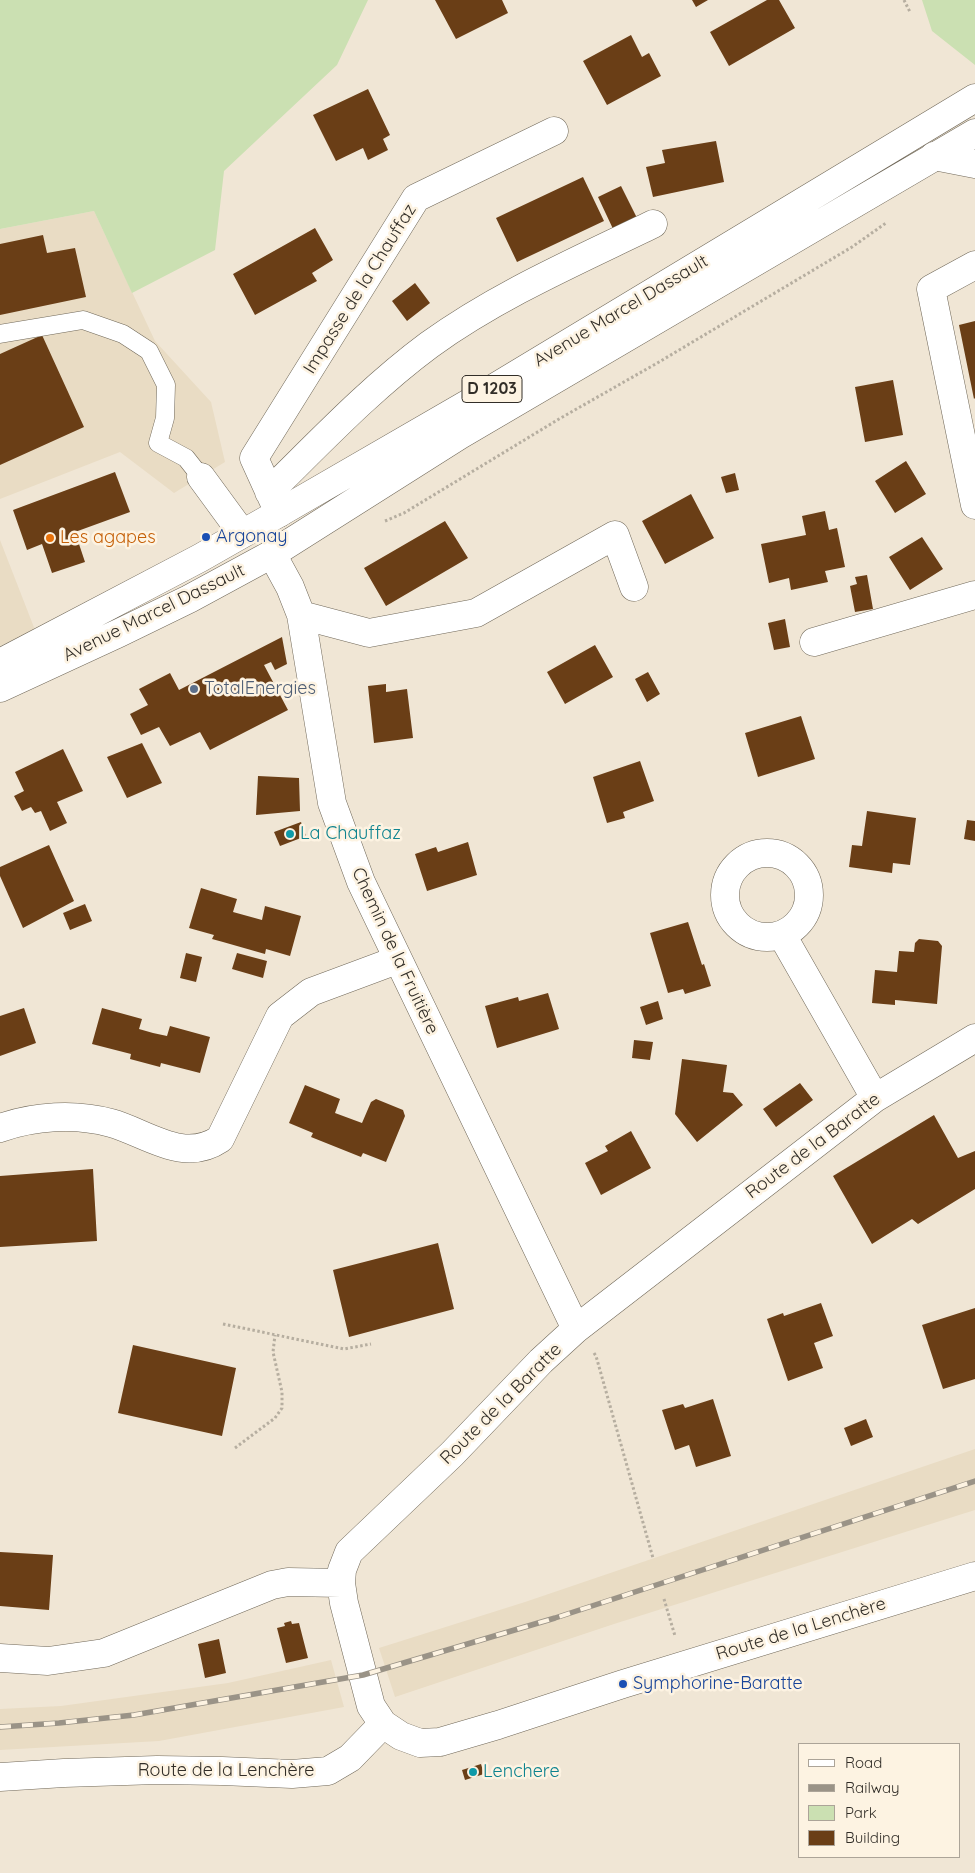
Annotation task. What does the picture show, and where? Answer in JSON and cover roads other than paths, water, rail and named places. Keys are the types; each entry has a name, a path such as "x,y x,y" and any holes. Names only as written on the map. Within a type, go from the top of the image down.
{"street":[{"name":"Avenue Marcel Dassault","path":"0,663 142,589 242,533 274,503 469,403 975,98"},
{"name":"Impasse de la Chauffaz","path":"274,503 254,458 416,198 554,130"},
{"name":"Avenue Marcel Dassault","path":"0,688 128,629 272,554 460,435 975,133"},
{"path":"934,156 975,164"},
{"path":"274,503 362,401 429,345 504,297 653,224"},
{"path":"975,264 931,289 975,505"},
{"path":"201,476 242,533"},
{"path":"301,614 369,633 476,613 615,536 634,587"},
{"name":"Chemin de la Fruitière","path":"272,554 290,587 301,614 332,803 361,882 576,1329"},
{"path":"814,642 975,595"},
{"path":"782,935 875,1098"},
{"path":"0,1128 23,1120 77,1117 110,1123 172,1146 193,1150 209,1146 220,1140 280,1016 312,992 397,960"},
{"name":"Route de la Baratte","path":"340,1583 342,1570 349,1552 452,1454 541,1361 576,1329 875,1098 975,1038"},
{"name":"Route de la Lenchère","path":"0,1777 158,1770 292,1774 328,1771 350,1758 383,1724 401,1736 420,1743 440,1742 975,1576"},
{"path":"0,1658 48,1661 104,1653 272,1585 288,1582 340,1583 371,1706 383,1724"}],"lane":[{"path":"0,334 82,320 123,334 149,350 166,385 165,418 158,443 186,458 201,476"}],"railway":[{"path":"0,1727 134,1715 363,1675 555,1618 975,1481"}],"place":[{"name":"Argonay","path":"206,537"},
{"name":"Les agapes","path":"50,538"},
{"name":"TotalEnergies","path":"194,689"},
{"name":"La Chauffaz","path":"290,834"},
{"name":"Symphorine-Baratte","path":"623,1684"},
{"name":"Lenchere","path":"473,1772"}]}
